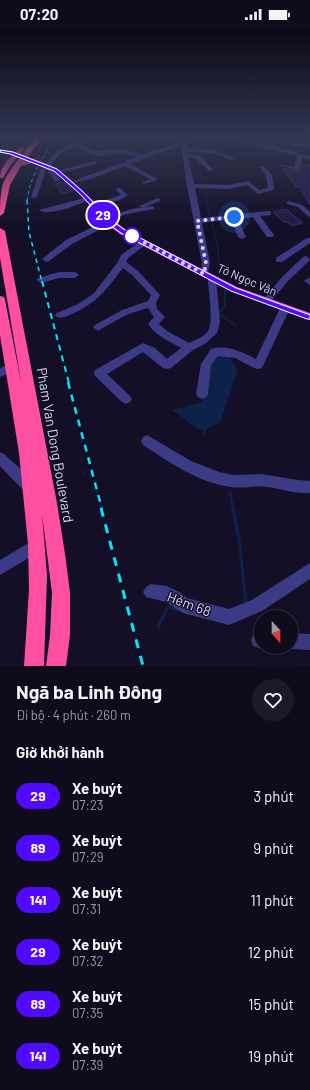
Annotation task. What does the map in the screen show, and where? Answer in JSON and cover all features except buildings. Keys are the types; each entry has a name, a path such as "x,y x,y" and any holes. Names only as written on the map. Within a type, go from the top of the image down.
{"highway":[{"path":"0,176 7,166"},
{"path":"0,213 6,184 18,166"},
{"name":"Pham Van Dong Boulevard","path":"0,231 49,503 56,554 61,594 60,635 56,666"},
{"path":"0,300 6,370 30,487 37,545 38,599 34,666"}],"main road":[{"name":"Tô Ngọc Vân","path":"49,166 63,175 75,189 88,199 108,220 144,243 234,290 310,317"},
{"name":"Tô Ngọc Vân","path":"50,166 63,170 79,186 80,192"}],"street":[{"path":"34,197 41,171 47,166"},
{"path":"48,166 57,180"},
{"path":"63,170 82,166"},
{"path":"75,182 121,166"},
{"path":"130,166 154,178 154,180 145,183"},
{"path":"126,399 99,372 143,347 151,351 167,365 189,347 202,341 212,333 215,322 206,263 187,166"},
{"path":"206,166 211,170"},
{"path":"283,166 296,169 298,166"},
{"path":"190,186 229,187 248,183 260,192 272,189 269,175 262,167"},
{"path":"229,187 241,192"},
{"path":"94,206 118,199 125,195 118,189"},
{"path":"43,210 56,209 88,199"},
{"path":"46,259 70,242 108,220 132,211 148,209 141,206 158,200"},
{"path":"289,203 300,206 310,216"},
{"path":"197,221 268,213"},
{"path":"255,214 270,235"},
{"path":"234,217 242,237"},
{"path":"279,260 310,240"},
{"path":"60,315 81,306 97,295 122,263 124,257 144,243"},
{"path":"266,302 285,279 308,260 290,252"},
{"path":"98,328 125,312 151,303 156,295 135,273 122,263"},
{"path":"41,280 59,275 75,275"},
{"path":"151,303 154,310 160,317 152,324 164,334 189,347"},
{"path":"202,394 206,364 215,352 230,352 243,356 258,365 285,308"},
{"path":"147,442 190,467 231,481 261,480 286,486 310,486"},
{"path":"1,461 30,487"},
{"path":"0,568 37,545"},
{"name":"Hẻm 68","path":"151,592 168,594 176,598 184,605 229,617 247,610 310,570"},
{"path":"298,641 310,642"}],"water":[{"path":"227,355 238,370 220,423 201,431 172,410 202,402 212,362 217,356"}],"waterway":[{"path":"207,201 200,173 210,171 208,169"},
{"path":"206,200 211,218"},
{"path":"212,222 218,247 219,262"},
{"path":"225,290 225,306 218,313 236,326"},
{"path":"204,435 206,427"},
{"path":"230,492 233,509"},
{"path":"233,508 240,546 246,605"},
{"path":"158,627 168,607 178,610"}],"railway":[{"path":"27,201 31,183 39,166"},
{"path":"27,201 29,232 42,282"},
{"path":"42,281 69,383"},
{"path":"68,382 102,509"},
{"path":"101,508 143,666"}],"bus line":[{"name":"29","path":"46,166 63,175 75,189 80,192 110,222 123,232 234,290 310,317"}],"route":[{"path":"132,236 204,274 206,263 197,221 234,217"}]}
